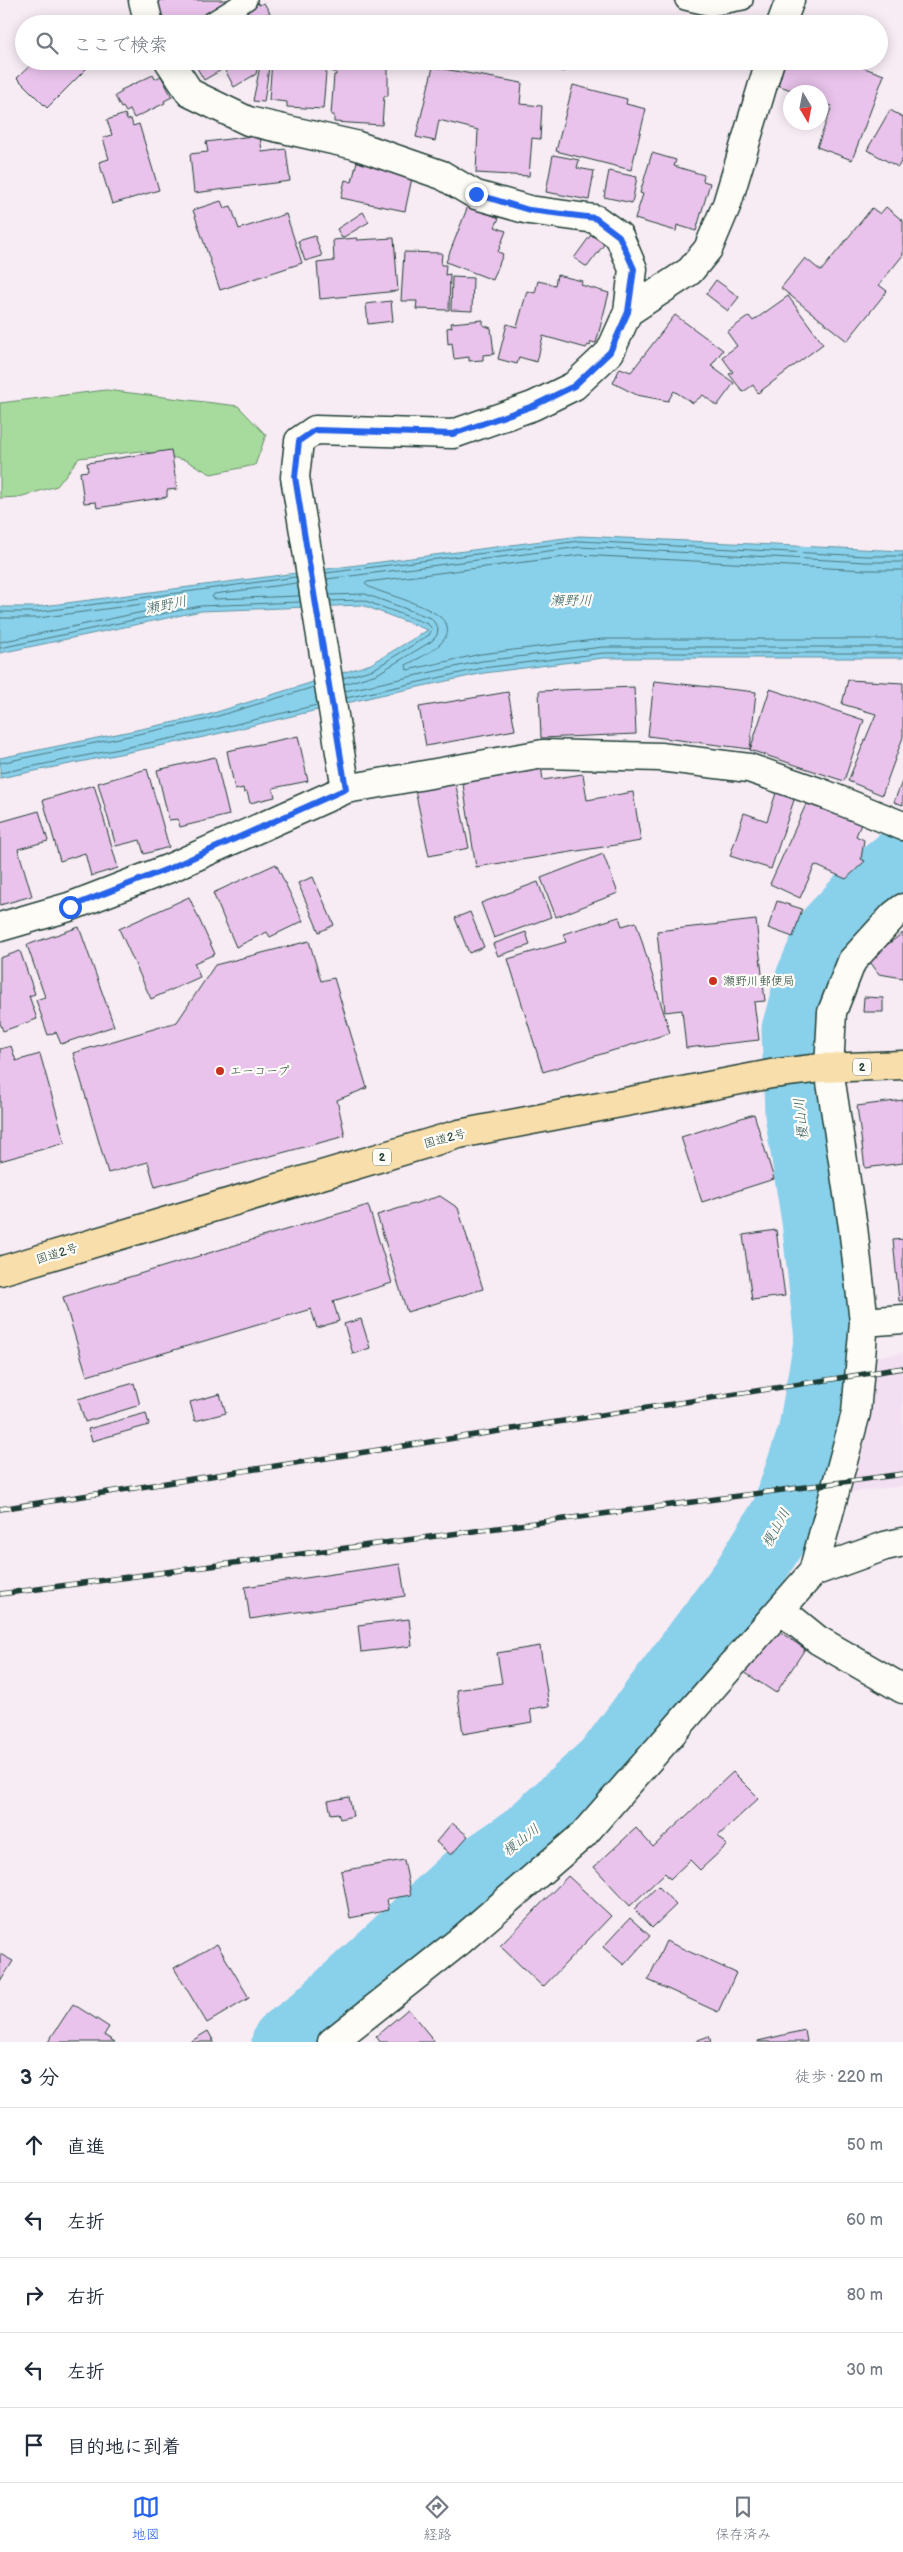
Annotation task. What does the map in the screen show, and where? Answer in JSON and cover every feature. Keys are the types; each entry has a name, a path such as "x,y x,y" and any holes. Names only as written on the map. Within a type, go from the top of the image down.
{"highway":[{"name":"国道2号","path":"0,1271 459,1134 771,1074 825,1068 903,1064"}],"street":[{"path":"143,0 147,15"},
{"path":"784,15 790,0"},
{"path":"175,70 190,93 248,121 355,145 442,175 476,194 529,210 595,218 619,236 634,269 628,312 610,352 574,386 533,406 453,434 315,430 299,441 295,477 346,789"},
{"path":"628,312 690,271 708,250 727,204 767,70"},
{"path":"0,928 70,907 170,868 346,789 543,754 660,757 749,768 824,794 903,826"},
{"path":"332,2042 461,1940 583,1835 781,1610 812,1572 856,1413 864,1322 853,1227 825,1068 832,1012 852,960 894,915 903,908"},
{"path":"864,1322 903,1319"},
{"path":"812,1572 885,1546 903,1542"},
{"path":"781,1610 818,1640 903,1689"}],"lane":[{"path":"223,15 247,0"},
{"path":"685,0 711,6 743,0"}],"shaded area":[{"path":"903,1353 903,1486 822,1496 854,1360"}],"green space":[{"path":"106,390 238,406 266,435 255,465 211,474 185,460 141,451 79,458 57,486 19,497 0,498 0,403"}],"water":[{"name":"瀬野川","path":"580,536 903,551 903,658 603,658 484,673 376,696 204,737 0,778 0,758 204,716 371,664 428,630 362,605 201,611 0,653 0,607 36,607"}],"building":[{"path":"153,0 240,0 212,15 158,15"},
{"path":"258,3 259,5 264,3 270,13 266,15 238,15"},
{"path":"25,70 85,70 47,108 17,78"},
{"path":"198,70 221,70 204,80"},
{"path":"225,70 257,70 256,74 234,87"},
{"path":"259,70 269,70 264,102 253,101"},
{"path":"271,70 326,70 323,109 287,107 287,102 269,100"},
{"path":"332,70 388,70 388,96 384,96 382,125 334,122 334,115 331,115 334,75 336,75 336,72 332,72"},
{"path":"432,70 450,70 522,83 520,104 542,106 540,139 532,138 529,176 476,173 478,130 439,120 435,141 416,137"},
{"path":"783,70 870,70 884,75 852,160 817,147 823,130 828,130 828,117 832,106 828,104 828,85 783,85 783,87 777,85"},
{"path":"153,75 155,79 161,76 172,97 164,101 165,103 134,118 130,110 126,112 123,107 121,108 115,96 122,92 121,90"},
{"path":"573,85 627,99 626,104 646,109 631,170 556,151"},
{"path":"890,110 903,117 903,158 898,167 867,150"},
{"path":"125,114 127,120 131,119 133,126 139,124 159,190 112,204 99,162 109,159 103,138 112,135 107,120"},
{"path":"260,135 262,152 286,149 290,181 194,193 190,154 208,152 206,142"},
{"path":"652,153 676,160 674,166 704,175 703,181 710,183 696,231 677,225 676,231 635,219 643,194 640,193"},
{"path":"553,155 579,160 577,168 594,171 589,200 546,192"},
{"path":"357,161 413,173 405,211 341,198 345,180 352,182"},
{"path":"609,171 637,177 632,203 604,197"},
{"path":"221,201 224,208 231,206 239,229 286,214 302,263 220,290 193,210"},
{"path":"468,206 499,218 495,227 506,231 498,252 503,254 493,280 446,262"},
{"path":"886,207 903,221 903,255 879,285 887,291 847,341 781,288 805,258 821,271 872,208 880,214"},
{"path":"363,212 369,222 342,238 337,229"},
{"path":"593,232 606,242 587,267 574,258"},
{"path":"315,236 322,256 305,261 298,241"},
{"path":"357,238 357,240 394,238 398,291 320,299 317,263 334,261 333,240"},
{"path":"404,252 442,253 441,265 446,265 445,275 450,274 449,310 416,309 417,301 401,301"},
{"path":"557,275 582,281 581,285 609,293 596,343 591,342 590,346 588,345 586,348 543,336 537,362 519,357 517,364 498,359 507,324 517,327 527,291 535,293 538,281 555,285"},
{"path":"452,277 473,278 472,311 451,310"},
{"path":"716,280 739,297 728,311 706,294"},
{"path":"788,296 823,344 758,393 753,385 743,392 729,374 733,372 722,357 737,346 727,332 749,316 753,321"},
{"path":"391,301 393,321 368,324 366,304"},
{"path":"675,315 723,350 711,366 734,383 717,406 703,395 693,403 674,391 668,401 637,395 613,383 620,368 631,372"},
{"path":"483,320 483,325 491,328 494,354 483,355 483,360 469,361 469,357 454,359 452,343 448,344 447,328 452,327 451,323"},
{"path":"171,450 177,489 167,490 167,497 97,508 96,502 84,503 80,472 88,471 87,463"},
{"path":"848,680 903,683 903,737 882,795 848,781 876,714 842,704"},
{"path":"654,681 756,692 750,749 648,736"},
{"path":"634,687 636,734 541,738 539,691"},
{"path":"770,689 864,720 844,781 750,750"},
{"path":"508,692 515,730 426,746 419,707"},
{"path":"298,736 308,781 273,788 275,797 250,803 247,792 244,793 243,788 235,790 227,751"},
{"path":"215,757 229,815 180,827 178,819 169,820 157,770"},
{"path":"541,766 543,780 583,774 587,800 633,792 641,841 476,867 462,778"},
{"path":"147,769 169,847 144,854 140,840 116,846 98,783"},
{"path":"903,779 903,805 894,802"},
{"path":"455,781 469,848 429,856 415,790"},
{"path":"94,785 118,868 91,876 85,853 60,861 43,800"},
{"path":"777,790 795,797 771,869 730,856 744,813 767,821"},
{"path":"808,800 861,824 856,836 864,840 861,859 865,861 846,879 815,865 800,898 770,884"},
{"path":"39,811 48,841 18,849 32,896 0,905 0,822"},
{"path":"603,854 618,893 556,917 541,878"},
{"path":"276,864 303,921 270,937 267,932 236,947 213,893"},
{"path":"313,877 334,925 319,932 298,883"},
{"path":"538,882 551,917 494,938 481,903"},
{"path":"189,897 215,954 194,963 200,977 151,999 119,929"},
{"path":"777,901 802,909 793,937 768,928"},
{"path":"470,912 484,947 469,953 455,918"},
{"path":"619,917 622,926 636,922 670,1033 543,1072 508,959 566,942 563,934"},
{"path":"756,920 765,1001 754,1002 759,1040 686,1048 682,1010 665,1012 657,931"},
{"path":"79,927 114,1026 61,1044 56,1032 48,1035 36,1000 45,997 27,945"},
{"path":"526,932 530,945 498,956 493,944"},
{"path":"903,933 903,978 879,974 868,959"},
{"name":"エーコープ","path":"309,941 321,981 334,978 367,1088 337,1100 345,1136 155,1187 148,1162 108,1173 73,1053 177,1022 215,965"},
{"path":"20,951 35,994 29,996 37,1019 3,1031 0,1023 0,958"},
{"path":"864,997 883,998 883,1012 863,1012"},
{"path":"11,1046 16,1061 40,1054 65,1143 0,1161 0,1049"},
{"path":"903,1100 903,1163 865,1168 857,1106"},
{"path":"754,1114 774,1179 702,1202 681,1137"},
{"path":"440,1196 458,1208 483,1289 407,1312 377,1215"},
{"path":"368,1205 392,1283 333,1301 339,1321 317,1328 311,1309 87,1376 63,1297"},
{"path":"776,1230 785,1296 752,1300 743,1235"},
{"path":"903,1239 903,1301 899,1301 893,1240"},
{"path":"361,1319 370,1348 353,1354 344,1324"},
{"path":"134,1383 140,1405 85,1422 78,1399"},
{"path":"220,1394 226,1413 195,1421 190,1402"},
{"path":"146,1413 149,1425 92,1441 88,1429"},
{"path":"400,1564 405,1596 250,1619 245,1587"},
{"path":"409,1619 412,1646 361,1652 358,1625"},
{"path":"774,1628 805,1649 776,1693 744,1672"},
{"path":"540,1646 549,1706 530,1709 532,1722 463,1734 457,1690 502,1683 497,1653"},
{"path":"733,1772 759,1798 718,1836 727,1845 700,1870 690,1860 670,1879 665,1873 630,1906 594,1867 636,1828 653,1847"},
{"path":"349,1797 353,1816 340,1819 338,1813 331,1814 328,1801"},
{"path":"452,1823 468,1836 451,1855 436,1842"},
{"path":"404,1860 411,1895 387,1899 389,1910 350,1918 341,1871"},
{"path":"568,1876 611,1916 543,1987 500,1946"},
{"path":"658,1886 676,1905 652,1928 634,1909"},
{"path":"630,1918 650,1936 624,1965 603,1947"},
{"path":"666,1941 736,1973 718,2012 648,1980"},
{"path":"217,1944 249,1998 207,2023 174,1968"},
{"path":"0,1954 13,1961 0,1982"},
{"path":"73,2004 109,2027 104,2035 115,2042 48,2042"},
{"path":"408,2009 435,2042 380,2042 376,2036"},
{"path":"805,2030 807,2042 758,2042 758,2041"},
{"path":"208,2031 214,2042 190,2042"},
{"path":"709,2036 711,2042 698,2042 698,2040"}],"waterway":[{"name":"榎山川","path":"286,2042 314,2021 465,1881 525,1840 610,1762 744,1582 785,1515 812,1435 829,1338 816,1220 799,1113 796,1030 810,979 831,931 881,878 903,860"}],"railway":[{"path":"0,1509 903,1368"},
{"path":"0,1594 903,1474"}],"place":[{"name":"瀬野川郵便局","path":"713,981"},
{"name":"エーコープ","path":"220,1071"}],"route":[{"path":"70,907 170,868 346,789 295,477 299,441 315,430 453,434 533,406 574,386 610,352 628,312 634,269 619,236 595,218 529,210 476,194"}]}
